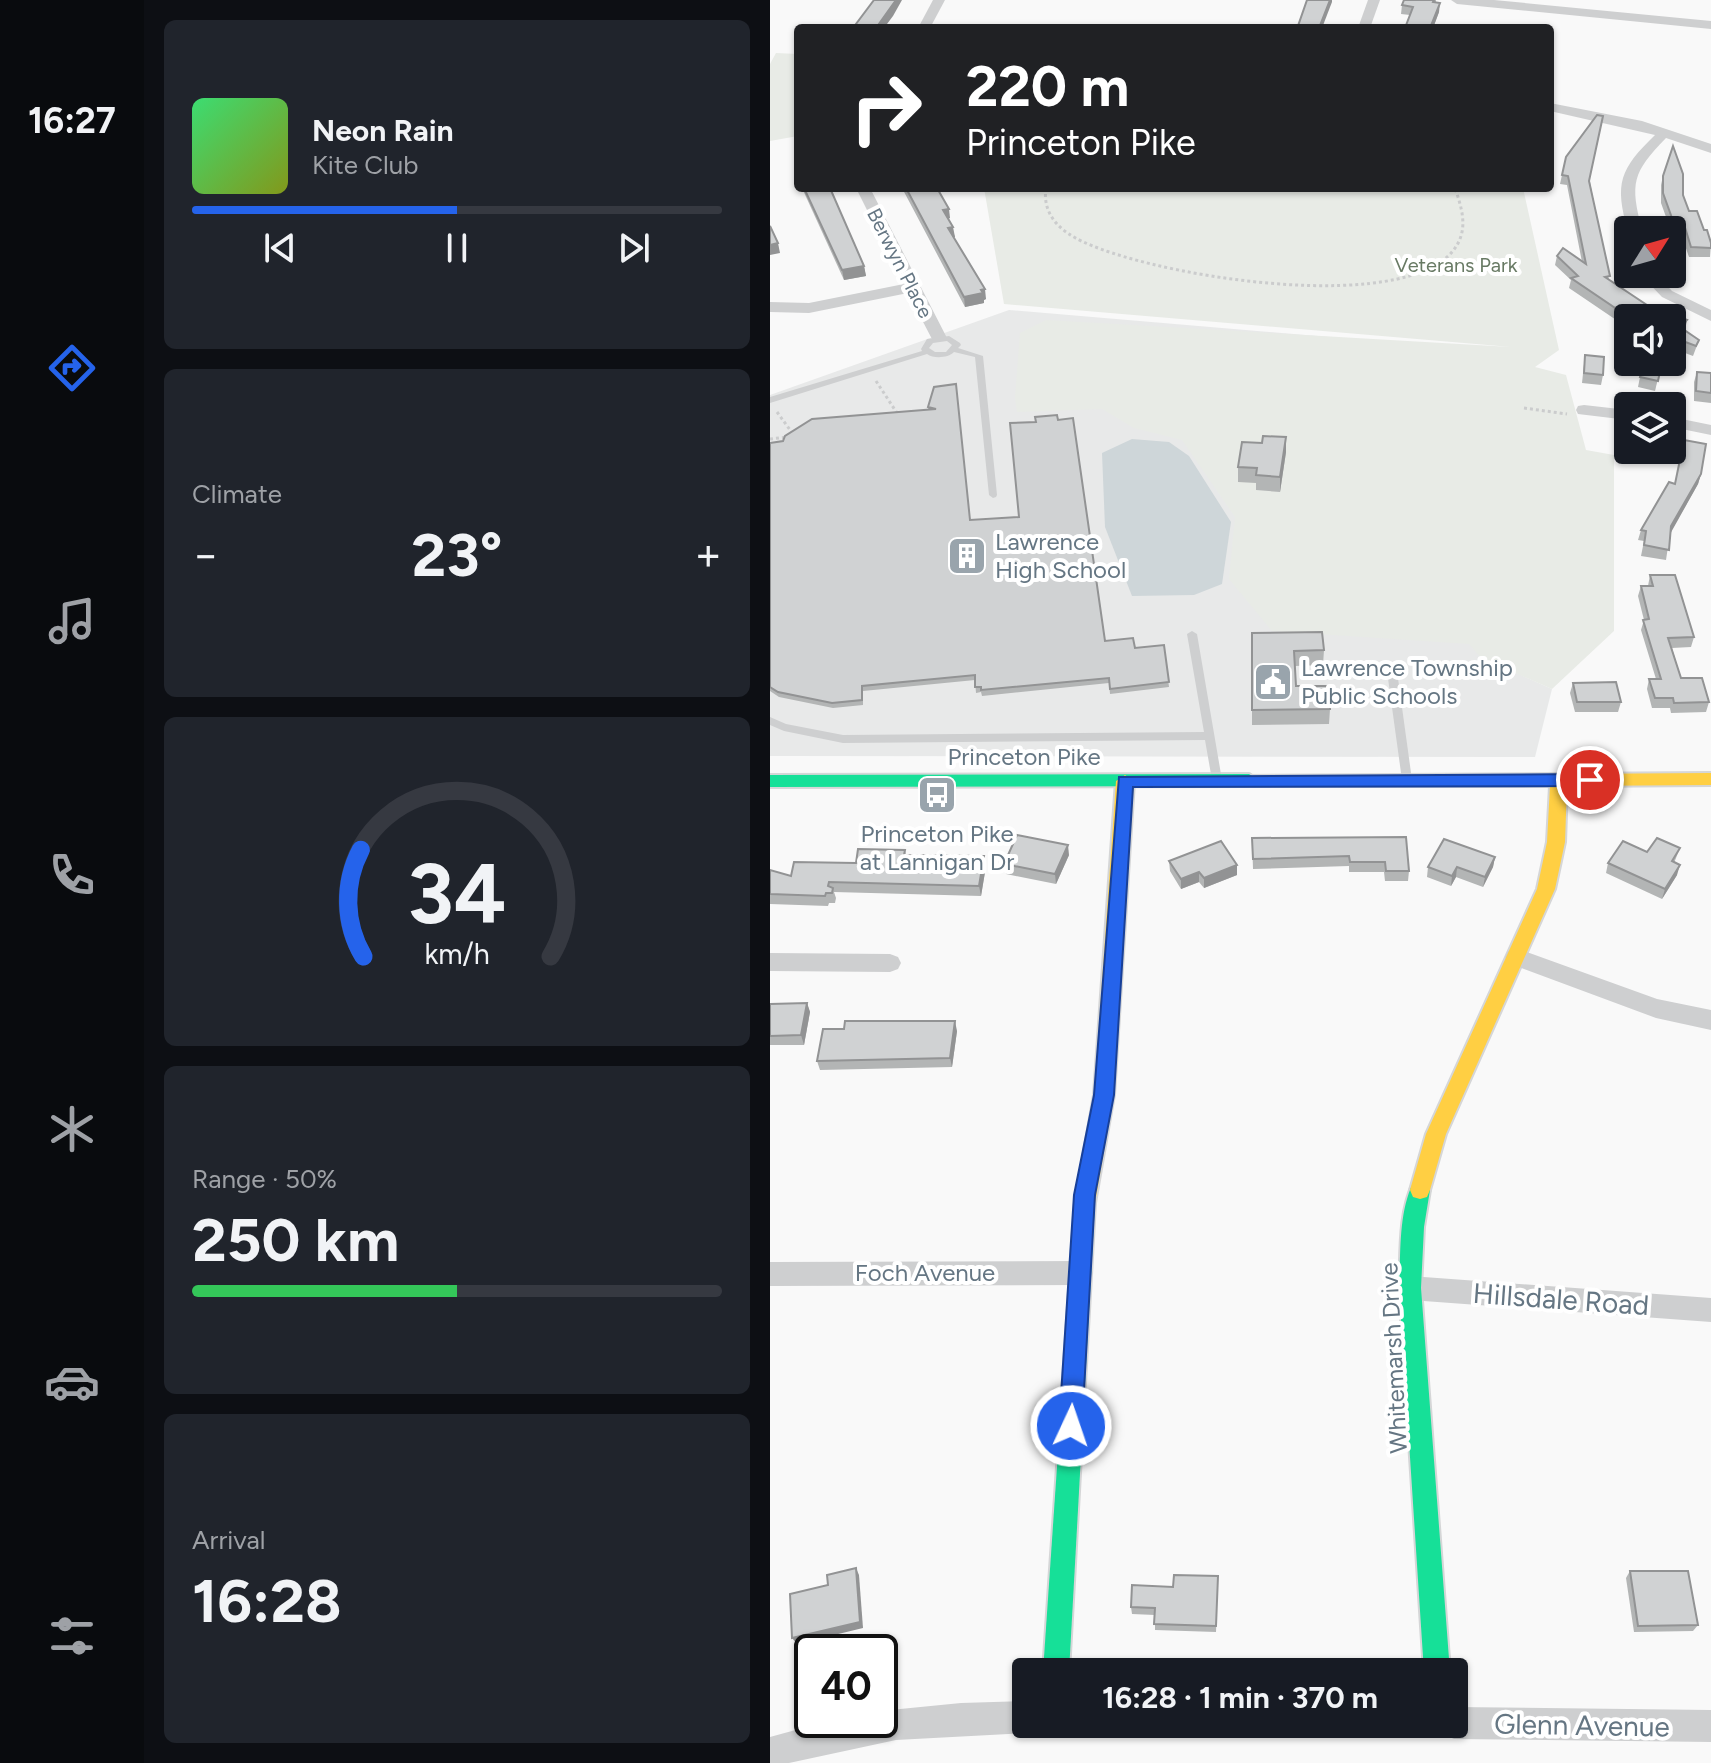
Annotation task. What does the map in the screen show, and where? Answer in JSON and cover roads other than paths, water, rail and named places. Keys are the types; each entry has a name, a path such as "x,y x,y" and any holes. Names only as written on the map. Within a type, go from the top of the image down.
{"street":[{"path":"926,24 939,0"},
{"path":"1365,24 1374,0"},
{"path":"1457,0 1711,25"},
{"path":"1554,108 1604,116 1665,132 1711,149"},
{"path":"1631,216 1626,197 1628,173 1665,132"},
{"name":"Berwyn Place","path":"865,192 936,333"},
{"path":"770,307 809,308 913,287"},
{"path":"1661,288 1667,294 1711,316"},
{"path":"1584,410 1614,413"},
{"path":"1686,425 1711,430"},
{"name":"Princeton Pike","path":"770,781 1711,779"},
{"path":"1057,1658 1085,1195 1104,1095 1125,781"},
{"name":"Whitemarsh Drive","path":"1436,1658 1410,1288 1413,1227 1422,1179 1436,1134 1550,876 1556,842 1559,781"},
{"path":"1516,957 1656,1008 1711,1020"},
{"path":"770,962 890,963"},
{"name":"Foch Avenue","path":"770,1274 1080,1273"},
{"name":"Hillsdale Road","path":"1410,1288 1711,1310"},
{"path":"770,1753 881,1725 956,1717 1012,1717"},
{"name":"Glenn Avenue","path":"1468,1723 1711,1726"}],"lane":[{"path":"926,352 926,343 936,333 953,340 957,345 955,350"},
{"path":"770,400 926,352 943,356 955,350 979,356 993,495"},
{"path":"1192,634 1217,781"},
{"path":"1392,671 1407,781"},
{"path":"770,721 784,727 843,739 1209,736"}],"place":[{"name":"Lawrence High School","path":"967,556"},
{"name":"Lawrence Township Public Schools","path":"1273,682"},
{"name":"Princeton Pike at Lannigan Dr","path":"937,795"}],"park label":[{"name":"Veterans Park","path":"1456,265"}]}
